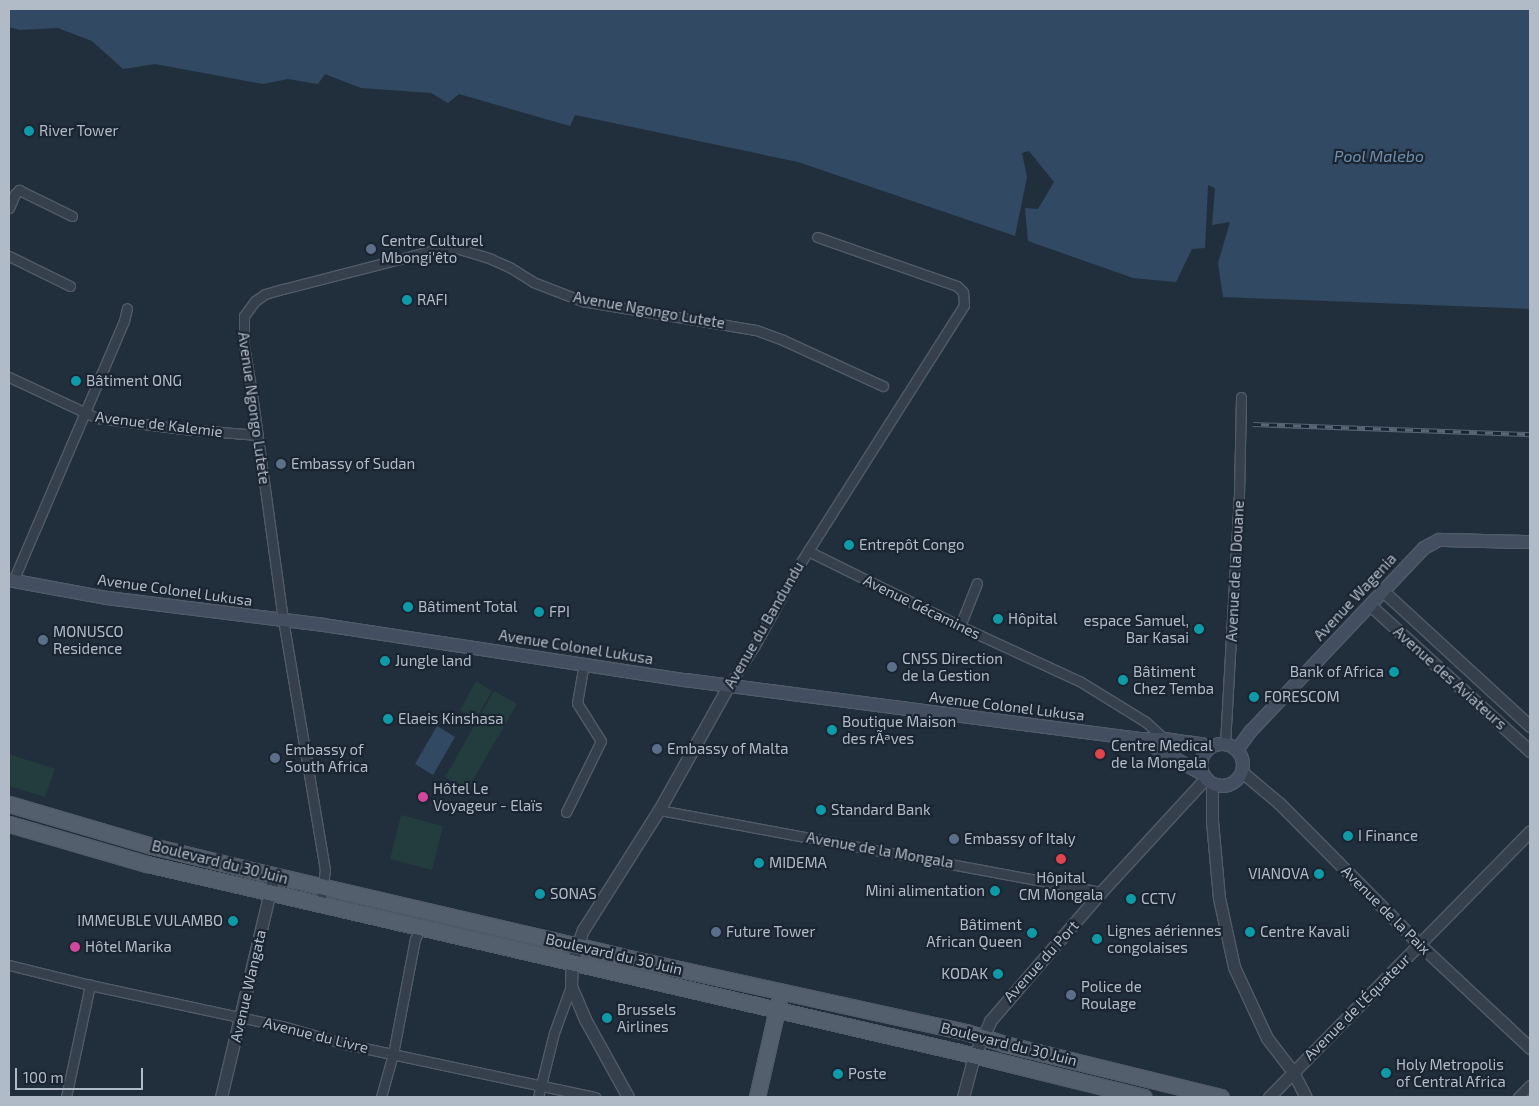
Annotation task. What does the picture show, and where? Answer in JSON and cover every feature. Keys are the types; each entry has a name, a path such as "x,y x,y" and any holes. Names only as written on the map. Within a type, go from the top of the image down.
{"main road":[{"name":"Avenue Wagenia","path":"1237,750 1251,731 1424,548 1439,540 1530,542"},
{"name":"Avenue Colonel Lukusa","path":"11,581 107,598 283,620 729,686 1140,739 1164,739 1219,745"},
{"name":"Avenue Colonel Lukusa","path":"1140,739 1208,779"},
{"path":"1219,745 1237,750 1243,760 1242,772 1233,783 1219,786 1208,779 1202,758 1206,751 1219,745"},
{"name":"Boulevard du 30 Juin","path":"9,804 152,846 576,946 981,1037 1221,1097"},
{"name":"Boulevard du 30 Juin","path":"9,824 147,864 974,1056 1142,1097"},
{"path":"757,1097 780,991"}],"street":[{"path":"9,208 15,194 19,190 72,216"},
{"name":"Avenue du Bandundu","path":"571,986 572,963 576,946 586,925 659,810 808,551 962,311 964,298 963,292 958,286 817,238"},
{"name":"Avenue Ngongo Lutete","path":"320,905 325,870 283,620 242,331 244,316 255,301 265,294 283,289 446,249 469,251 491,259 553,291 582,300 756,330 783,340 883,386"},
{"path":"9,256 70,286"},
{"path":"11,581 124,321 127,308"},
{"name":"Avenue de Kalemie","path":"9,378 83,414 114,422 258,435"},
{"name":"Avenue de la Douane","path":"1219,745 1239,494 1241,397"},
{"name":"Avenue Gécamines","path":"808,551 960,626 1081,682 1139,717 1164,739"},
{"path":"960,626 977,583"},
{"name":"Avenue des Aviateurs","path":"1383,591 1530,726"},
{"name":"Avenue des Aviateurs","path":"1370,605 1530,751"},
{"path":"566,812 601,741 577,703 584,664"},
{"name":"Avenue de la Paix","path":"1242,772 1279,804 1419,944 1530,1048"},
{"path":"1208,779 1219,898 1234,967 1267,1038 1293,1072 1306,1097"},
{"name":"Avenue du Port","path":"963,1097 981,1037 1000,1008 1101,892 1208,779"},
{"name":"Avenue de la Mongala","path":"659,810 1101,892"},
{"name":"Avenue de l'Équateur","path":"1269,1097 1530,832"},
{"name":"Avenue Wangata","path":"221,1097 274,875"},
{"path":"382,1097 393,1054 415,939 421,927"},
{"name":"Avenue du Livre","path":"9,965 90,985 239,1016 393,1054 595,1097"},
{"path":"66,1097 90,985"},
{"path":"538,1097 557,1025 571,986"},
{"path":"571,986 585,1019 628,1097"},
{"path":"1518,1097 1530,1085"}],"green space":[{"path":"476,681 492,691 476,719 460,710"},
{"path":"494,691 517,704 467,790 445,777"},
{"path":"9,754 55,769 45,797 9,786"},
{"path":"401,815 443,826 432,870 390,859"}],"water":[{"name":"Pool Malebo","path":"9,9 1530,9 1530,309 1223,297 1218,263 1230,222 1212,225 1215,188 1208,185 1205,248 1192,249 1176,282 1133,278 1028,241 1025,208 1038,209 1054,182 1029,151 1022,153 1027,177 1015,236 798,162 575,115 570,126 459,94 448,103 431,93 361,88 325,74 318,84 288,79 263,84 155,64 123,69 92,41 58,28 19,30 9,27"},
{"path":"437,726 455,737 433,775 415,764"}],"railway":[{"path":"1253,424 1530,434"}],"place":[{"name":"River Tower","path":"29,131"},
{"name":"Centre Culturel Mbongi'êto","path":"371,249"},
{"name":"RAFI","path":"407,300"},
{"name":"Bâtiment ONG","path":"76,381"},
{"name":"Embassy of Sudan","path":"281,464"},
{"name":"Entrepôt Congo","path":"849,545"},
{"name":"Bâtiment Total","path":"408,607"},
{"name":"FPI","path":"539,612"},
{"name":"Hôpital","path":"998,619"},
{"name":"espace Samuel, Bar Kasai","path":"1199,629"},
{"name":"MONUSCO Residence","path":"43,640"},
{"name":"Jungle land","path":"385,661"},
{"name":"CNSS Direction de la Gestion","path":"892,667"},
{"name":"Bank of Africa","path":"1394,672"},
{"name":"Bâtiment Chez Temba","path":"1123,680"},
{"name":"FORESCOM","path":"1254,697"},
{"name":"Elaeis Kinshasa","path":"388,719"},
{"name":"Boutique Maison des rÃªves","path":"832,730"},
{"name":"Embassy of Malta","path":"657,749"},
{"name":"Centre Medical de la Mongala","path":"1100,754"},
{"name":"Embassy of South Africa","path":"275,758"},
{"name":"Hôtel Le Voyageur - Elaïs","path":"423,797"},
{"name":"Standard Bank","path":"821,810"},
{"name":"I Finance","path":"1348,836"},
{"name":"Embassy of Italy","path":"954,839"},
{"name":"Hôpital CM Mongala","path":"1061,859"},
{"name":"MIDEMA","path":"759,863"},
{"name":"VIANOVA","path":"1319,874"},
{"name":"Mini alimentation","path":"995,891"},
{"name":"SONAS","path":"540,894"},
{"name":"CCTV","path":"1131,899"},
{"name":"IMMEUBLE VULAMBO","path":"233,921"},
{"name":"Future Tower","path":"716,932"},
{"name":"Centre Kavali","path":"1250,932"},
{"name":"Bâtiment African Queen","path":"1032,933"},
{"name":"Lignes aériennes congolaises","path":"1097,939"},
{"name":"Hôtel Marika","path":"75,947"},
{"name":"KODAK","path":"998,974"},
{"name":"Police de Roulage","path":"1071,995"},
{"name":"Brussels Airlines","path":"607,1018"},
{"name":"Holy Metropolis of Central Africa","path":"1386,1073"},
{"name":"Poste","path":"838,1074"}]}
